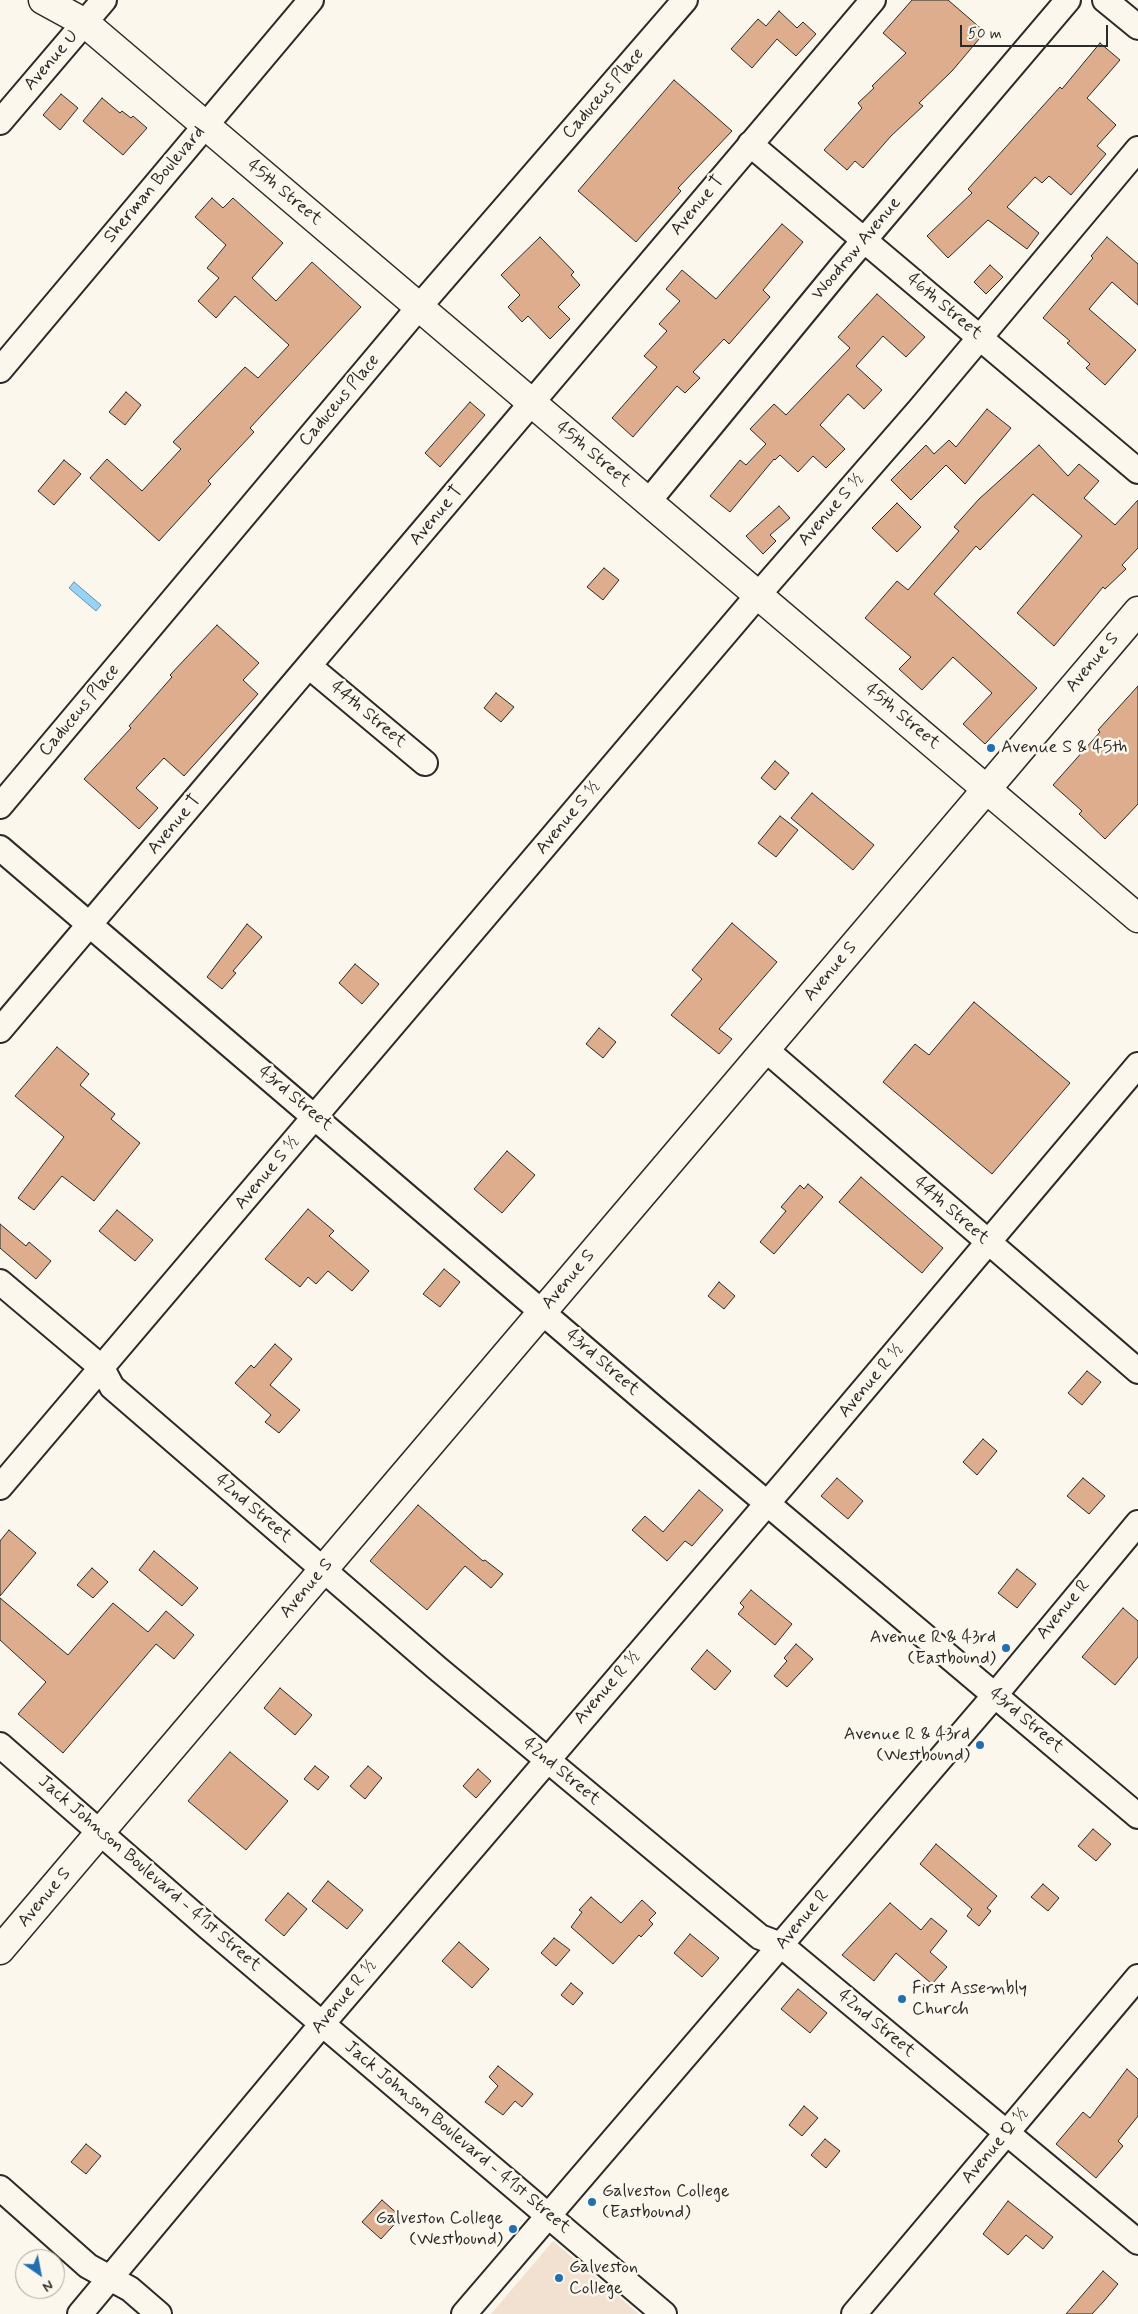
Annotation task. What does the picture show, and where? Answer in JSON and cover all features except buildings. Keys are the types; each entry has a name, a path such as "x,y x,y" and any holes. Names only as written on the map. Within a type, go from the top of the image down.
{"main road":[{"name":"45th Street","path":"43,0 85,23 1138,918"},
{"name":"Avenue S","path":"0,1950 1138,610"}],"street":[{"name":"Avenue U","path":"0,122 104,0"},
{"name":"Sherman Boulevard","path":"0,370 311,0"},
{"name":"Caduceus Place","path":"0,806 419,307 685,0"},
{"name":"Avenue T","path":"0,1030 310,667 873,0"},
{"name":"Woodrow Avenue","path":"648,502 864,240 1068,0"},
{"path":"1105,0 1138,27"},
{"name":"46th Street","path":"750,144 1138,471"},
{"name":"Avenue S ½","path":"0,1488 758,595 980,338 1138,149"},
{"name":"44th Street","path":"310,667 425,763"},
{"name":"43rd Street","path":"0,848 542,1312 1138,1816"},
{"name":"44th Street","path":"765,1049 988,1244 1138,1371"},
{"name":"Avenue R ½","path":"80,2314 546,1759 768,1503 1138,1065"},
{"name":"42nd Street","path":"0,1282 102,1368 112,1387 323,1570 546,1759 760,1937 781,1945 1138,2242"},
{"name":"Avenue R","path":"464,2314 995,1695 1138,1522"},
{"name":"Jack Johnson Boulevard - 41st Street","path":"0,1745 322,2024 664,2314"},
{"name":"Avenue Q ½","path":"854,2314 1138,1978"},
{"path":"0,2188 88,2266 130,2289 160,2314"}],"shaded area":[{"name":"Galveston College","path":"553,2241 639,2314 491,2314"}],"water":[{"path":"74,582 101,605 96,611 69,588"}],"place":[{"name":"Avenue S & 45th","path":"991,748"},
{"name":"Avenue R & 43rd (Eastbound)","path":"1006,1648"},
{"name":"Avenue R & 43rd (Westbound)","path":"980,1745"},
{"name":"First Assembly Church","path":"902,1999"},
{"name":"Galveston College (Eastbound)","path":"592,2202"},
{"name":"Galveston College (Westbound)","path":"513,2229"},
{"name":"Galveston College","path":"559,2278"}]}
